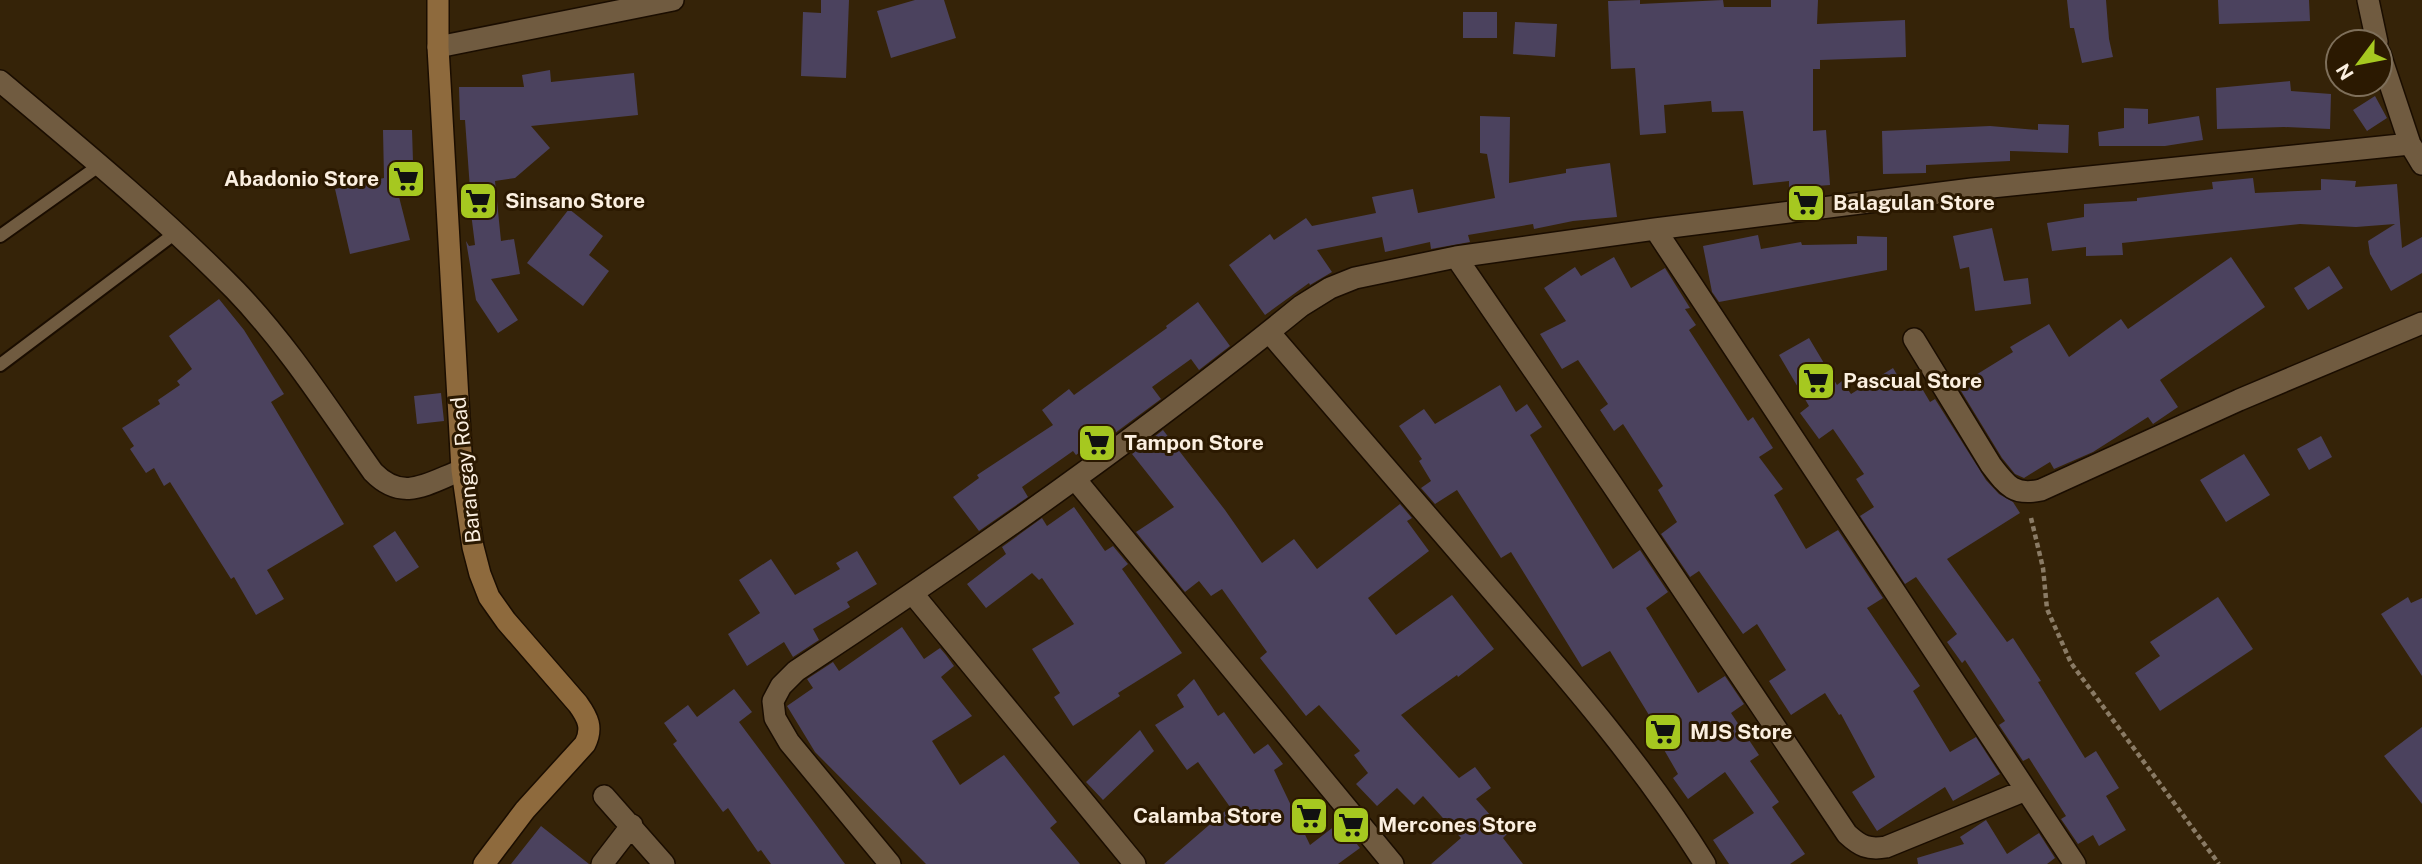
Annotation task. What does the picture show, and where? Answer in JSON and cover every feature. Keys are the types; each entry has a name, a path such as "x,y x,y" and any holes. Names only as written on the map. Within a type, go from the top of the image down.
{"street":[{"name":"Barangay Road","path":"438,0 438,47 462,470 473,547 489,597 506,621 578,704 587,716 590,726 585,744 526,810 484,864"},
{"path":"438,47 673,0"},
{"path":"2368,0 2374,28"},
{"path":"0,82 100,164 235,291 299,364 384,484 397,489 411,489 462,470"},
{"path":"2394,96 2410,144 2422,164"},
{"path":"890,864 789,742 775,718 773,701 781,686 796,671 913,594 1075,480 1301,306 1329,288 1355,278 1455,257 1655,229 1972,189 2410,144"},
{"path":"1655,229 2075,864"},
{"path":"1455,257 1847,834 1858,844 1871,849 1886,847 2026,790"},
{"path":"1914,339 1991,465 2003,481 2026,493 2041,490 2273,385 2422,323"},
{"path":"1269,332 1573,684 1646,778 1705,864"},
{"path":"1075,480 1393,864"},
{"path":"913,594 1135,864"},
{"path":"604,796 664,864"},
{"path":"602,864 632,825"}],"lane":[{"path":"0,236 100,164"},
{"path":"0,365 174,234"}],"path":[{"path":"2026,493 2043,568 2047,609 2071,663 2219,864"}],"building":[{"path":"821,0 849,0 846,78 801,76 803,12 821,13"},
{"path":"915,0 944,0 956,38 891,58 877,11"},
{"path":"1640,0 1640,4 1723,0 1724,7 1771,7 1771,0 1818,0 1817,24 1905,20 1906,57 1820,60 1820,69 1813,69 1813,131 1826,130 1830,185 1789,188 1789,181 1753,185 1743,111 1712,112 1711,101 1664,105 1666,133 1640,135 1635,68 1611,69 1608,1"},
{"path":"2067,0 2106,0 2113,57 2082,63 2074,28 2070,28"},
{"path":"2218,0 2309,0 2310,21 2219,24"},
{"path":"1463,12 1497,12 1497,38 1463,38"},
{"path":"1515,22 1557,24 1555,57 1513,54"},
{"path":"550,70 551,82 634,73 638,115 531,126 550,148 515,178 495,181 501,241 514,239 520,274 491,279 518,320 498,333 476,300 466,241 469,246 475,245 468,189 465,120 460,120 459,87 524,87 522,75"},
{"path":"2290,81 2291,91 2324,93 2324,98 2331,98 2330,129 2217,129 2216,88"},
{"path":"2376,98 2387,118 2367,131 2353,110"},
{"path":"2124,108 2148,109 2148,124 2199,116 2203,140 2165,146 2099,146 2098,132 2124,128"},
{"path":"1480,116 1510,117 1509,183 1566,173 1566,169 1610,163 1617,217 1573,221 1534,229 1533,224 1468,235 1470,242 1431,249 1430,242 1385,252 1382,237 1317,250 1332,272 1310,285 1309,283 1265,315 1229,265 1270,234 1274,240 1306,218 1312,226 1376,213 1372,197 1413,189 1418,213 1495,198 1487,154 1480,153"},
{"path":"2038,124 2069,125 2068,153 2010,151 2010,161 1926,165 1926,173 1883,174 1882,131 1990,126 2038,130"},
{"path":"383,130 412,130 414,193 398,193 410,240 350,254 335,189 384,178"},
{"path":"2253,178 2255,193 2321,190 2321,179 2356,181 2355,187 2397,184 2402,248 2422,237 2422,273 2391,291 2370,254 2368,241 2395,224 2356,227 2300,224 2122,243 2123,255 2086,256 2086,247 2052,251 2047,223 2084,217 2084,204 2137,201 2137,198 2213,189 2212,182"},
{"path":"569,209 603,236 589,255 609,271 583,306 527,263"},
{"path":"1992,228 2004,281 2028,278 2031,304 1975,311 1969,267 1960,269 1953,236"},
{"path":"1758,235 1761,249 1801,242 1802,245 1857,244 1857,236 1887,237 1887,270 1719,302 1712,292 1703,246"},
{"path":"1614,257 1631,288 1665,268 1690,308 1685,309 1696,325 1689,330 1748,421 1753,417 1773,448 1759,457 1783,489 1774,495 1806,549 1838,530 1883,598 1867,608 1920,686 1913,691 1950,752 1976,737 2000,774 1953,801 1945,787 1877,831 1852,792 1875,777 1841,714 1839,715 1825,693 1791,715 1769,681 1786,670 1757,624 1743,634 1699,571 1690,577 1661,534 1677,522 1658,490 1663,486 1623,424 1614,431 1600,410 1608,404 1578,360 1562,369 1540,334 1566,321 1544,288 1575,267 1581,276"},
{"path":"2231,257 2265,307 2160,380 2178,407 2153,424 2148,417 2093,452 2054,469 2050,462 2024,478 2015,474 2002,458 1958,386 2013,352 2010,347 2049,324 2069,357 2121,319 2128,329"},
{"path":"2329,266 2343,288 2308,310 2294,288"},
{"path":"219,299 244,330 284,394 271,402 344,524 267,570 284,599 256,615 234,577 231,579 170,482 164,486 154,468 146,473 130,449 134,446 122,428 160,404 158,400 180,385 177,381 192,369 169,336"},
{"path":"1198,302 1230,346 1199,370 1191,359 1152,387 1161,399 1115,433 1111,429 1076,455 1073,451 1022,487 1028,497 979,531 953,497 979,478 977,475 1053,425 1042,410 1069,389 1074,395 1167,328 1166,326"},
{"path":"1809,338 1837,385 1842,381 1851,394 1893,368 1902,383 1914,375 1930,402 1935,399 1986,480 1999,494 2013,502 2020,513 1947,559 2007,642 2013,638 2085,758 2096,751 2119,788 2106,796 2126,830 2099,846 2093,835 2078,844 2061,819 2066,816 2029,758 2023,761 1999,725 2005,721 1965,660 1962,663 1947,642 1957,634 1916,577 1905,584 1860,516 1874,507 1856,479 1864,474 1833,429 1819,439 1800,413 1809,406 1779,355"},
{"path":"1500,385 1516,412 1527,404 1542,427 1530,435 1613,569 1640,550 1668,592 1646,608 1698,693 1725,676 1744,704 1731,713 1759,755 1750,761 1779,802 1772,807 1805,854 1790,864 1729,864 1713,840 1754,813 1725,772 1688,799 1673,778 1678,774 1648,722 1652,720 1610,651 1582,667 1511,552 1501,558 1457,490 1435,504 1421,488 1431,481 1419,461 1422,459 1399,426 1424,409 1435,424"},
{"path":"441,393 444,421 417,424 414,396"},
{"path":"1163,430 1262,563 1294,539 1317,569 1400,504 1412,518 1407,521 1429,551 1368,598 1396,635 1452,595 1494,649 1401,715 1459,778 1475,767 1491,788 1476,799 1507,834 1503,838 1523,864 1431,864 1461,838 1423,796 1414,805 1397,788 1377,806 1356,784 1368,773 1354,755 1360,751 1319,705 1306,716 1260,658 1267,652 1222,589 1211,596 1199,581 1185,592 1136,532 1174,507 1132,454"},
{"path":"2321,436 2332,457 2309,470 2297,449"},
{"path":"2244,454 2270,495 2226,522 2200,480"},
{"path":"1074,507 1105,551 1113,546 1128,564 1122,569 1182,653 1118,693 1120,696 1073,726 1054,697 1060,693 1032,649 1074,624 1042,578 1039,580 1032,573 986,608 967,584 1006,554 1002,547 1042,518 1047,526"},
{"path":"395,531 419,567 396,582 373,546"},
{"path":"857,551 877,584 847,602 850,607 813,629 819,640 793,657 784,642 747,666 728,634 760,613 739,580 771,559 795,595 840,569 836,563"},
{"path":"2218,597 2253,649 2160,711 2135,673 2160,656 2150,642"},
{"path":"2408,597 2411,603 2422,598 2422,676 2381,614"},
{"path":"902,627 924,659 940,648 954,666 941,677 972,716 932,741 960,785 1004,755 1057,822 1050,828 1080,864 926,864 815,752 787,706 813,688 807,679 833,662 839,671"},
{"path":"1194,679 1218,716 1224,712 1254,754 1268,744 1283,764 1274,770 1310,845 1340,822 1360,848 1338,864 1164,864 1230,807 1198,762 1187,770 1155,725 1184,707 1177,695"},
{"path":"734,689 752,712 739,722 845,864 771,864 761,850 758,852 728,808 723,812 673,744 677,741 664,723 688,705 697,717"},
{"path":"2422,727 2422,804 2384,756"},
{"path":"1140,730 1154,751 1103,800 1086,782"},
{"path":"1986,820 2007,854 2039,833 2055,858 2047,864 1918,864 1917,858 1964,844 1960,837"},
{"path":"541,826 589,864 511,864"}],"place":[{"name":"Abadonio Store","path":"406,179"},
{"name":"Sinsano Store","path":"478,201"},
{"name":"Balagulan Store","path":"1806,203"},
{"name":"Pascual Store","path":"1816,381"},
{"name":"Tampon Store","path":"1097,443"},
{"name":"MJS Store","path":"1663,732"},
{"name":"Calamba Store","path":"1309,816"},
{"name":"Mercones Store","path":"1351,825"}]}
